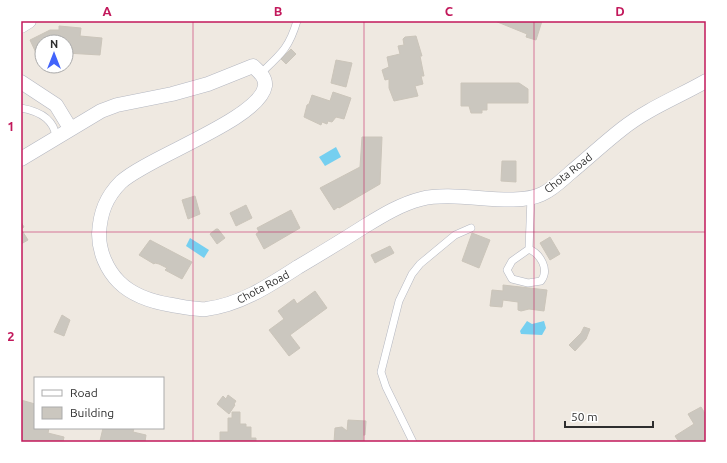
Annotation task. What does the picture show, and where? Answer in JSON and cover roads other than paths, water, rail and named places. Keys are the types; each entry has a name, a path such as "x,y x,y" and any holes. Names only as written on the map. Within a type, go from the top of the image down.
{"street":[{"path":"21,26 29,21"},
{"path":"21,159 70,128 101,111 118,105 172,94 208,84 253,66 261,73"},
{"name":"Chota Road","path":"261,73 265,86 262,94 254,104 219,127 136,171 121,182 107,199 99,227 99,238 104,258 118,282 139,296 161,303 193,309 205,309 228,304 241,300 278,280 387,213 408,203 421,199 448,196 520,199 544,193 554,187 638,117 706,81"},
{"path":"21,82 56,105 70,128"}],"lane":[{"path":"261,73 285,51 293,35 297,21"},
{"path":"21,108 47,118 54,124 56,137"},
{"path":"528,249 540,257 544,266 543,279 541,281 528,283 512,279 507,270 509,265 528,249 531,197"},
{"path":"413,442 384,383 381,372 399,301 412,274 420,264 455,235 471,228"}],"water":[{"path":"336,147 341,157 325,166 319,157"},
{"path":"190,238 209,250 204,258 186,246"},
{"path":"527,321 532,324 544,321 546,328 542,335 521,334 520,331"}]}
